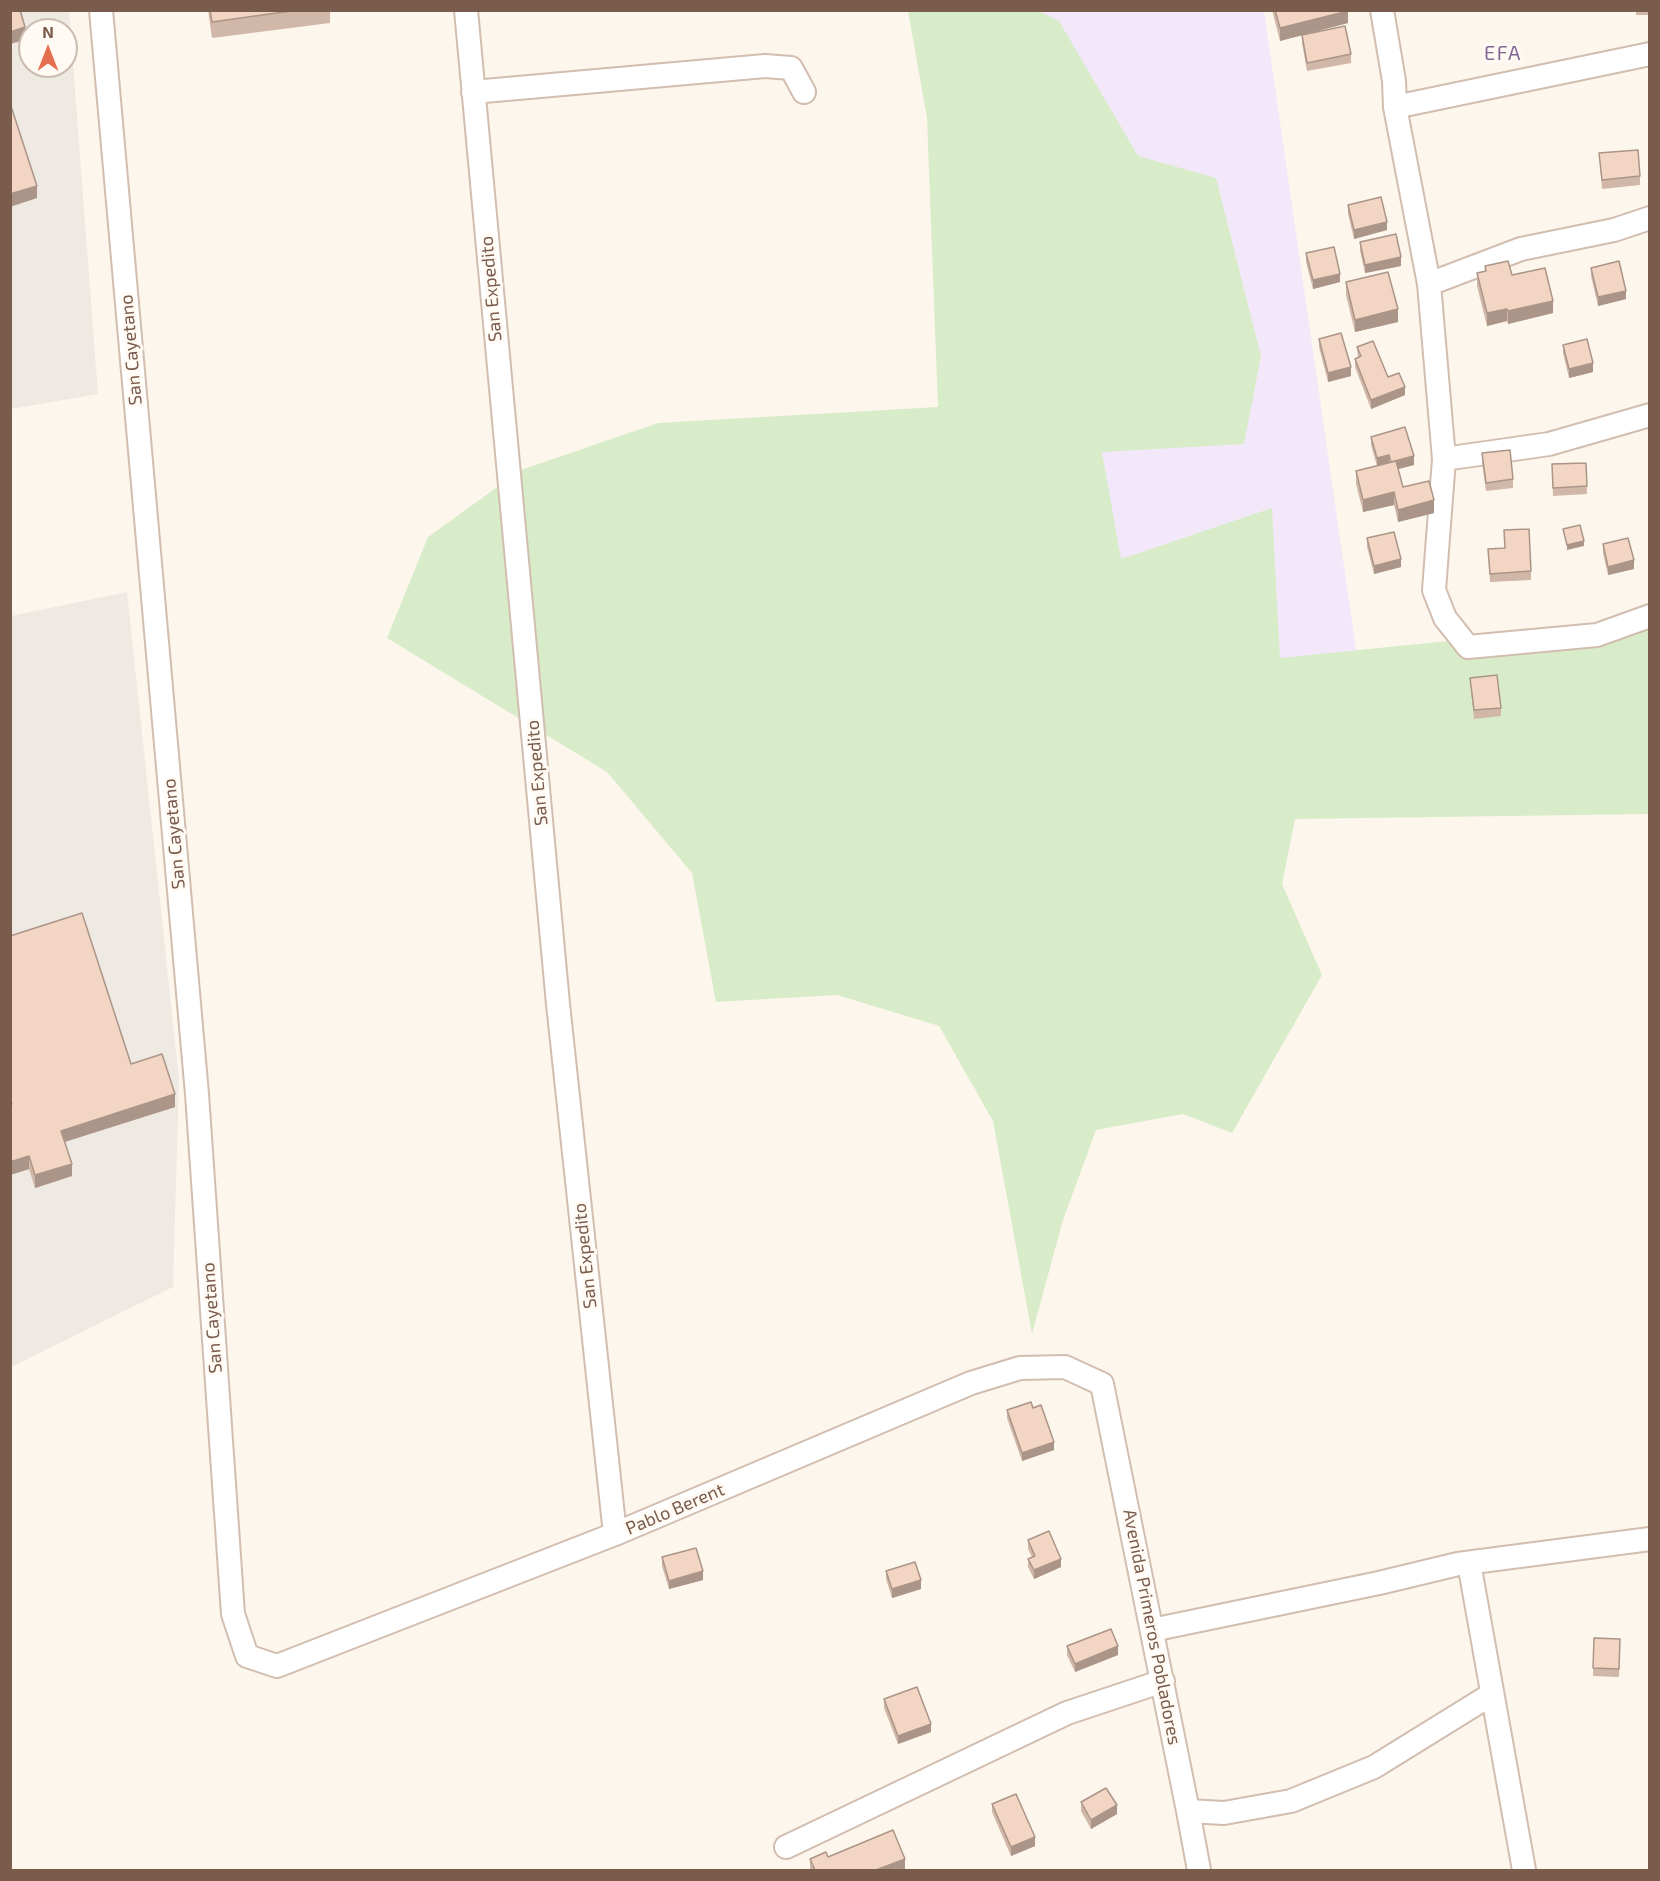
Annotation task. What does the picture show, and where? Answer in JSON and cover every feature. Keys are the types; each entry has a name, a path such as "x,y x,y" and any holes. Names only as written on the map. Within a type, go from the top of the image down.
{"street":[{"name":"San Cayetano","path":"101,10 197,1094 233,1614 247,1656"},
{"name":"San Expedito","path":"466,10 558,1004 615,1534"},
{"path":"1382,10 1394,81 1395,107 1430,284 1444,459 1434,590 1445,618 1468,647 1597,635 1650,616"},
{"path":"1395,107 1650,54"},
{"path":"473,92 765,66 791,68 804,92"},
{"path":"1430,284 1521,249 1614,230 1650,218"},
{"path":"1444,459 1549,444 1650,415"},
{"name":"Pablo Berent","path":"247,1656 277,1666 615,1534 971,1383 1020,1368 1065,1367 1102,1384"},
{"name":"Avenida Primeros Pobladores","path":"1102,1384 1199,1870"},
{"path":"1152,1630 1469,1563 1650,1539"},
{"path":"1469,1563 1524,1870"},
{"path":"786,1847 1067,1713 1162,1681"},
{"path":"1188,1811 1224,1813 1291,1801 1374,1767 1492,1694"}],"shaded area":[{"path":"11,11 69,11 70,18 18,18 18,78 74,78 98,394 11,409"},
{"path":"931,11 1264,11 1359,670 998,703"},
{"path":"127,592 179,1080 173,1287 11,1367 11,616"}],"green space":[{"path":"908,11 1038,11 1059,21 1138,156 1216,178 1261,356 1244,444 1102,452 1121,559 1272,508 1280,658 1596,626 1649,602 1649,814 1295,819 1282,884 1322,975 1232,1133 1183,1114 1096,1130 1063,1220 1032,1334 993,1121 939,1026 837,995 716,1002 692,873 607,772 387,638 428,537 521,470 658,423 938,407 927,118"}],"building":[{"path":"10,10 20,10 22,18 18,18 18,29 10,32"},
{"path":"210,10 298,10 212,22"},
{"path":"1275,10 1348,10 1348,11 1280,28"},
{"path":"1345,26 1351,54 1307,63 1302,35"},
{"path":"10,103 37,186 10,194"},
{"path":"1638,150 1640,176 1602,180 1599,153"},
{"path":"1381,197 1387,222 1354,230 1348,205"},
{"path":"1396,234 1401,257 1365,265 1360,242"},
{"path":"1334,247 1340,274 1313,280 1306,253"},
{"path":"1508,261 1512,275 1545,268 1553,301 1487,313 1477,273 1486,271 1485,266"},
{"path":"1619,261 1626,291 1598,297 1591,268"},
{"path":"1388,272 1398,309 1355,320 1346,282"},
{"path":"1341,333 1351,367 1328,373 1319,339"},
{"path":"1587,339 1593,363 1569,369 1563,345"},
{"path":"1373,341 1388,377 1399,373 1405,387 1371,400 1355,359 1361,356 1357,347"},
{"path":"1405,427 1414,456 1391,462 1389,455 1377,458 1371,437"},
{"path":"1510,450 1513,479 1486,483 1482,453"},
{"path":"1396,461 1403,487 1429,481 1434,500 1398,510 1394,492 1363,500 1356,471"},
{"path":"1586,463 1587,486 1553,488 1552,464"},
{"path":"1580,525 1584,541 1567,545 1563,529"},
{"path":"1529,529 1531,571 1490,574 1488,549 1505,548 1504,530"},
{"path":"1394,532 1401,559 1374,566 1367,538"},
{"path":"1628,538 1634,560 1608,567 1603,544"},
{"path":"1497,675 1501,708 1474,710 1470,678"},
{"path":"82,913 131,1064 162,1054 175,1094 61,1131 72,1164 35,1175 29,1156 10,1162 10,1104 12,1104 10,1101 10,936"},
{"path":"1031,1402 1033,1408 1041,1405 1054,1442 1022,1453 1007,1410"},
{"path":"1049,1531 1061,1559 1034,1570 1028,1559 1035,1556 1028,1540"},
{"path":"696,1548 703,1571 669,1581 662,1557"},
{"path":"915,1562 921,1580 892,1589 886,1571"},
{"path":"1111,1629 1118,1646 1075,1664 1067,1646"},
{"path":"1594,1638 1620,1639 1619,1669 1593,1668"},
{"path":"917,1687 931,1724 898,1736 884,1699"},
{"path":"1106,1788 1117,1805 1091,1820 1081,1802"},
{"path":"1016,1794 1035,1837 1011,1847 992,1804"},
{"path":"893,1830 905,1859 876,1870 815,1870 810,1859 826,1852 828,1857"}],"district":[{"name":"EFA","path":"1503,53"}]}
